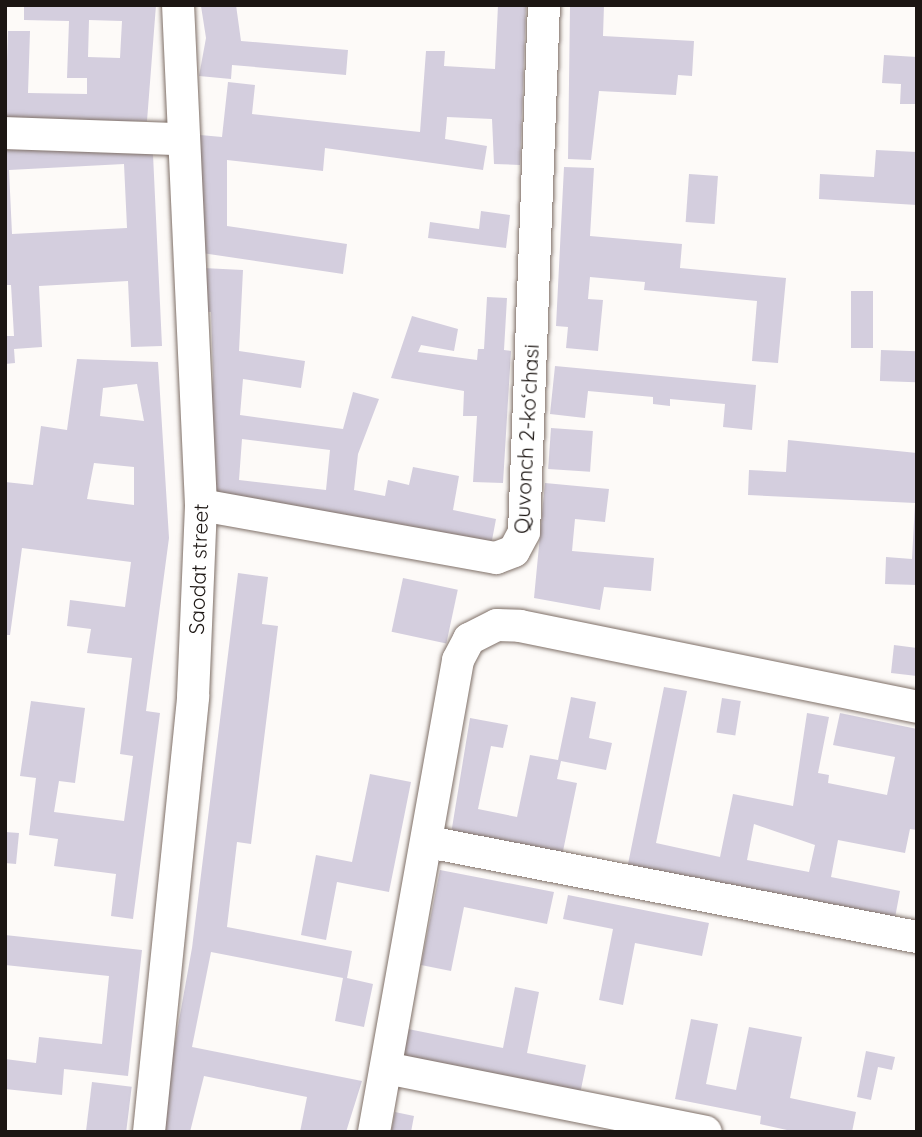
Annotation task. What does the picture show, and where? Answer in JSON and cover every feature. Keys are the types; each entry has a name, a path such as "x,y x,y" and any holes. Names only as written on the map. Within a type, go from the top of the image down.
{"street":[{"name":"Saodat street","path":"149,1132 193,696 201,505 180,139 178,5"},
{"name":"Quvonch 2-koʻchasi","path":"201,505 496,558 514,551 524,532 544,5"},
{"path":"5,133 180,139"},
{"path":"374,1132 428,842 458,660 469,639 497,625 917,707"},
{"path":"428,842 917,937"},
{"path":"386,1068 706,1132"}],"building":[{"path":"24,5 156,5 147,121 5,123 8,31 30,31 28,93 87,94 87,78 67,78 69,21 24,20","holes":["89,20 122,21 120,58 88,57"]},
{"path":"236,5 241,41 348,50 346,75 232,65 231,79 199,76 206,38 201,6"},
{"path":"498,5 526,5 520,165 494,164 492,119 447,117 445,139 487,146 483,170 325,148 323,171 227,160 227,226 347,244 343,274 202,253 200,135 222,137 228,82 255,85 252,114 420,132 426,51 445,51 444,66 495,69"},
{"path":"570,5 604,5 603,36 694,41 692,76 678,75 676,95 599,91 591,160 568,159"},
{"path":"884,55 917,57 917,104 900,104 901,84 882,83"},
{"path":"152,133 162,346 131,347 128,281 39,286 42,347 14,349 15,363 5,364 5,336 14,336 11,285 5,285 5,141","holes":["124,164 127,228 12,234 9,170"]},
{"path":"876,150 917,152 917,205 819,199 820,174 874,177"},
{"path":"564,167 594,168 590,236 682,244 680,268 786,278 778,363 752,361 757,301 644,290 645,282 590,277 588,299 603,300 598,351 566,348 568,327 556,326"},
{"path":"689,174 718,176 715,224 686,222"},
{"path":"481,211 510,215 506,248 428,238 430,222 479,229"},
{"path":"203,268 243,270 239,351 305,361 301,388 243,379 240,415 343,429 353,392 379,399 358,454 354,490 385,496 388,480 409,485 413,467 459,476 453,510 496,519 490,551 204,492 213,376 211,312 201,312","holes":["242,439 330,450 326,490 239,480"]},
{"path":"851,291 873,291 873,348 851,348"},
{"path":"487,297 507,298 504,350 511,351 503,483 473,482 477,416 463,416 464,391 391,378 412,316 458,329 454,351 421,345 418,352 477,360 478,349 484,349"},
{"path":"881,350 917,351 916,382 880,381"},
{"path":"77,359 158,362 169,538 146,711 160,713 133,919 111,916 116,874 54,866 58,839 29,835 36,778 20,776 31,701 85,708 75,783 59,781 54,812 124,821 133,756 120,754 132,658 87,653 91,629 67,626 70,600 125,607 131,562 22,548 10,635 5,635 5,482 33,485 41,426 67,430","holes":["137,384 144,421 100,416 103,388","94,463 134,467 134,505 87,499"]},
{"path":"555,366 756,385 752,430 723,427 725,404 670,399 670,406 653,404 653,397 588,391 585,418 550,414"},
{"path":"551,428 593,431 590,472 548,469"},
{"path":"788,440 917,453 917,585 885,584 886,557 912,559 915,503 748,495 749,470 786,472"},
{"path":"545,483 609,489 605,522 575,519 572,551 654,558 651,591 604,587 600,610 534,598"},
{"path":"238,573 268,577 262,624 278,626 251,844 237,842 227,927 352,951 347,978 373,984 364,1027 335,1021 343,978 211,952 192,1047 362,1081 346,1132 300,1132 307,1097 204,1076 190,1132 159,1132 192,948"},
{"path":"403,578 458,590 446,643 392,632"},
{"path":"894,645 917,648 917,676 891,673"},
{"path":"664,687 687,691 656,843 720,857 733,794 793,806 807,713 829,717 818,773 829,775 828,783 887,795 895,757 833,745 840,713 917,729 917,830 910,829 905,853 838,840 831,877 900,891 894,923 627,869","holes":["754,824 815,845 809,872 747,860"]},
{"path":"571,697 596,702 589,738 612,743 606,770 561,761 557,779 577,783 562,856 451,834 470,718 508,725 503,748 491,746 478,809 517,817 530,755 558,760"},
{"path":"722,698 741,701 735,736 717,733"},
{"path":"370,774 411,782 389,892 337,882 326,940 301,935 316,855 352,862"},
{"path":"5,832 19,833 16,864 5,863"},
{"path":"440,870 554,892 547,924 464,907 451,971 421,965"},
{"path":"568,895 709,923 702,956 635,943 623,1005 599,1000 613,929 563,919"},
{"path":"5,935 142,950 128,1076 64,1069 62,1095 5,1089 5,1059 36,1063 39,1037 102,1044 109,976 5,965"},
{"path":"515,987 539,992 527,1053 586,1065 580,1094 402,1058 408,1029 503,1048"},
{"path":"691,1019 718,1024 706,1084 736,1090 749,1027 802,1037 790,1098 856,1112 852,1132 796,1132 760,1124 761,1116 675,1099"},
{"path":"866,1051 895,1057 892,1070 878,1067 871,1100 857,1097"},
{"path":"92,1082 132,1087 126,1132 86,1132"},
{"path":"395,1112 414,1116 411,1132 391,1132"}]}
